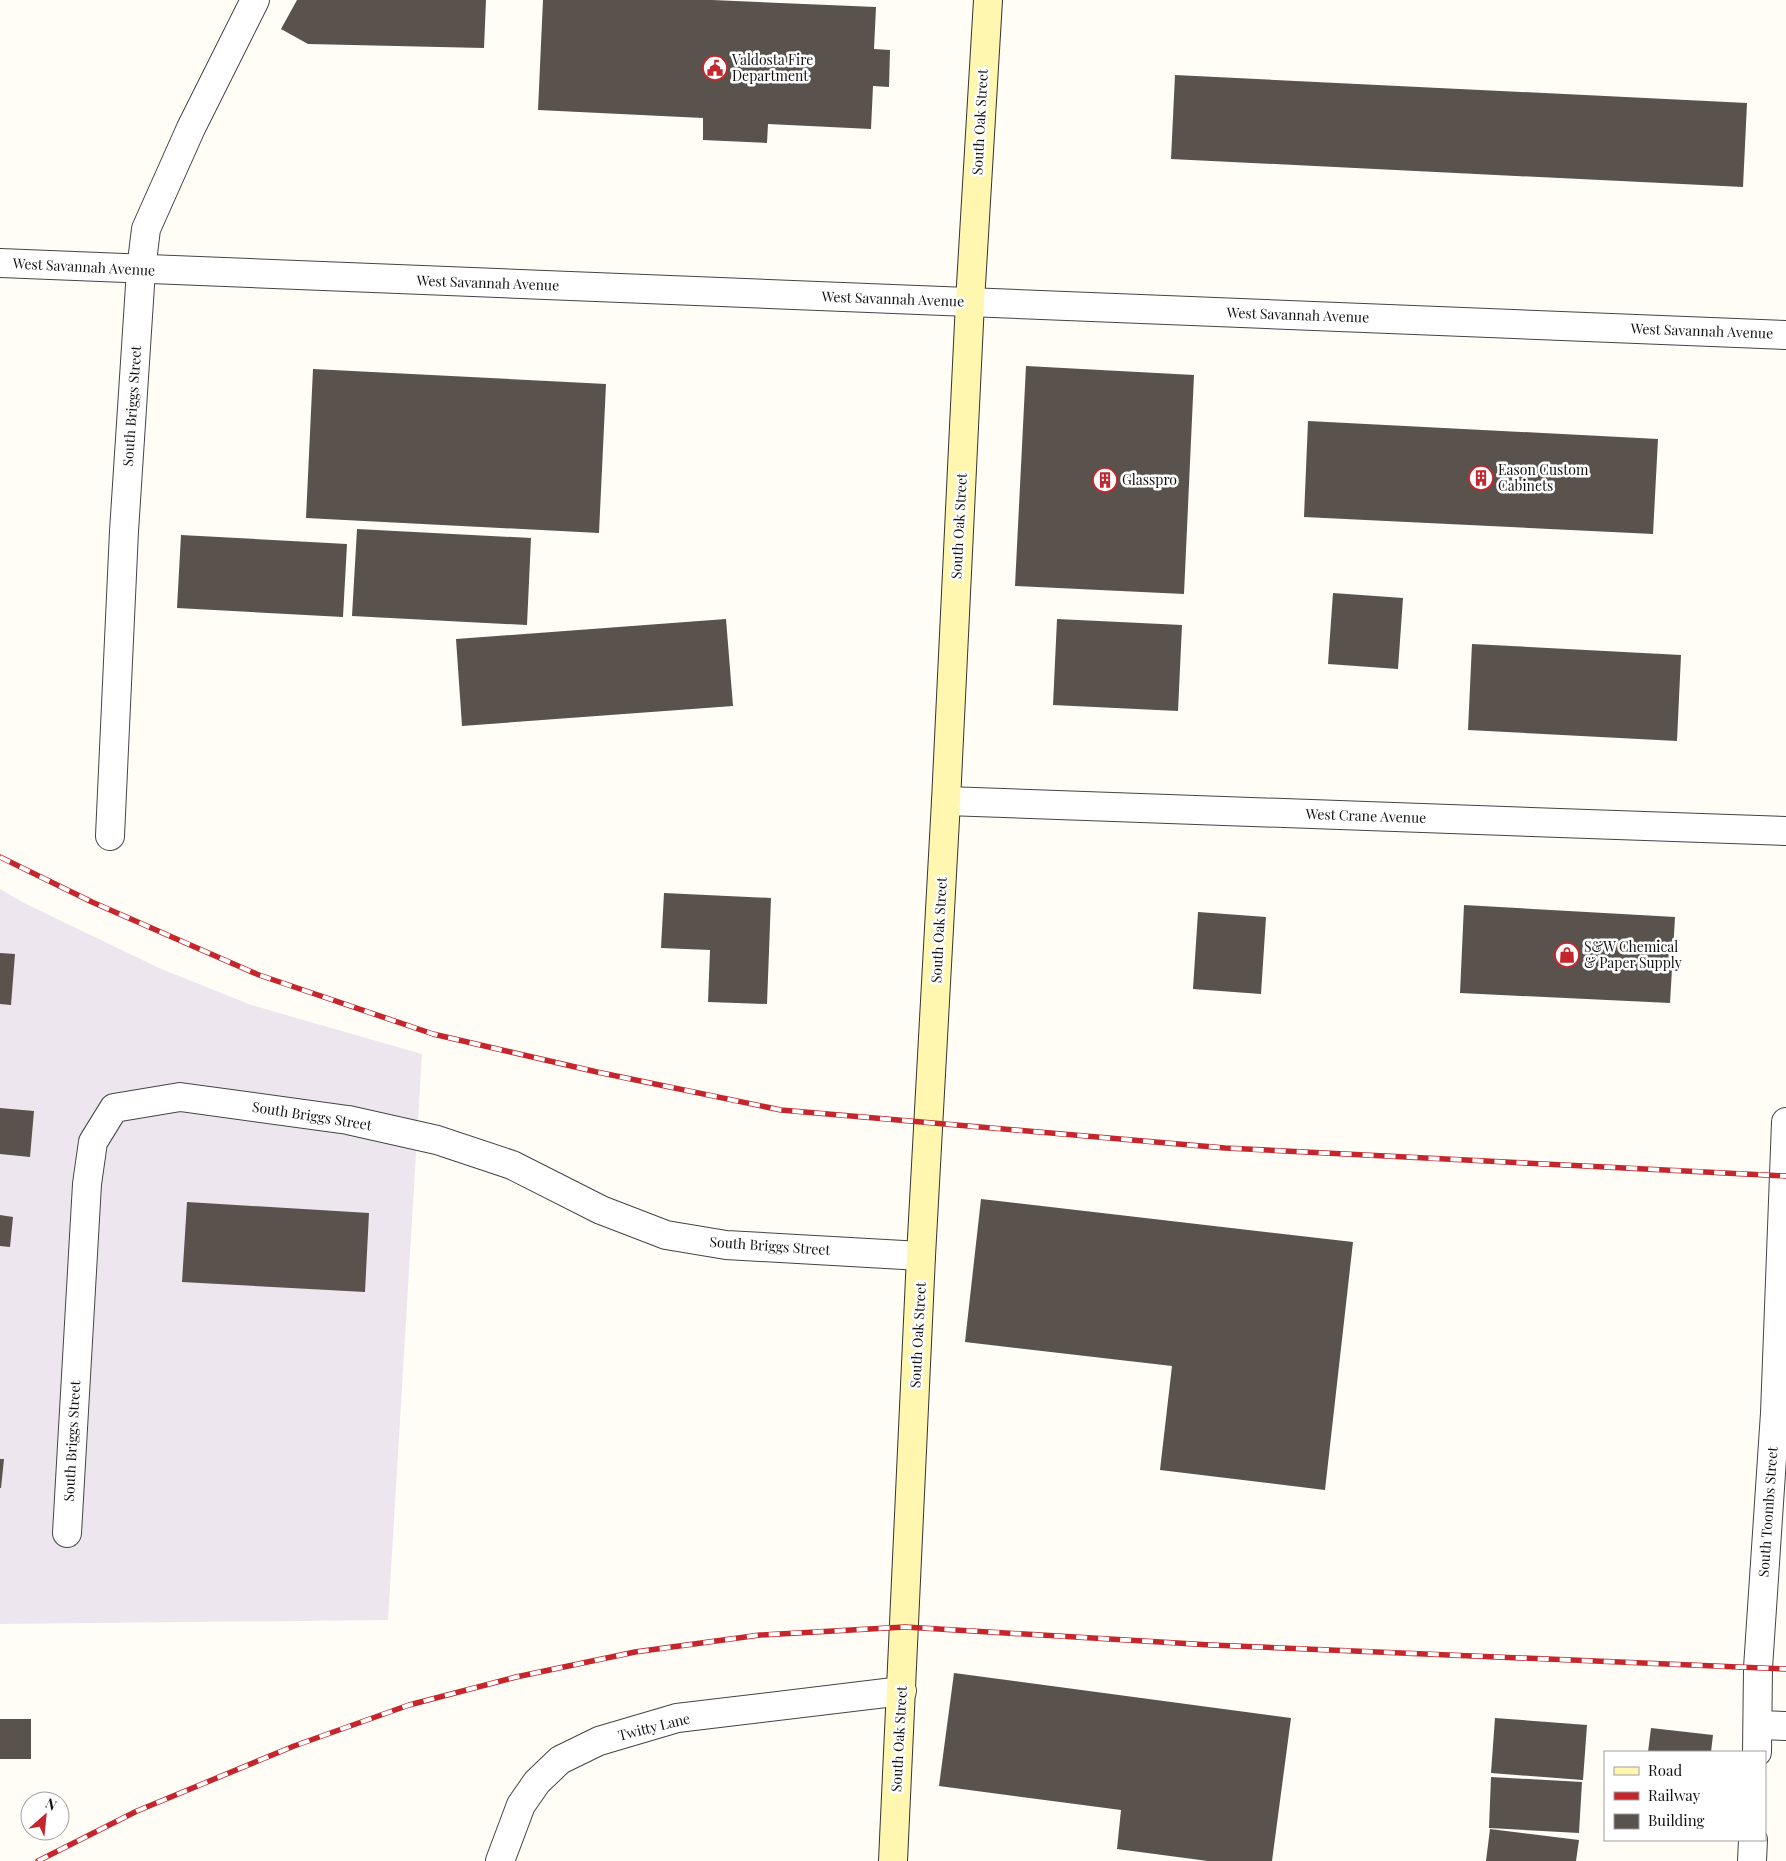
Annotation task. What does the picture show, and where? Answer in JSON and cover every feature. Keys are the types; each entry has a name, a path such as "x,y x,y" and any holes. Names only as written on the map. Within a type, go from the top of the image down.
{"main road":[{"name":"South Oak Street","path":"893,1861 921,1256 946,802 970,302 988,0"}],"street":[{"name":"South Briggs Street","path":"110,836 125,521 141,270 146,229 195,119 255,0"},
{"name":"West Savannah Avenue","path":"0,263 1786,335"},
{"name":"West Crane Avenue","path":"946,802 1786,831"},
{"name":"South Briggs Street","path":"67,1533 87,1184 93,1142 114,1108 180,1097 348,1120 437,1140 512,1165 601,1210 666,1235 726,1245 921,1256"},
{"name":"South Toombs Street","path":"1757,1751 1759,1725 1758,1668 1775,1413 1786,1122"},
{"name":"Twitty Lane","path":"500,1861 521,1805 537,1782 560,1760 599,1741 677,1718 902,1691"},
{"path":"1759,1725 1786,1726"},
{"path":"1752,1861 1753,1841"}],"shaded area":[{"path":"0,889 24,903 159,968 251,1005 422,1054 388,1620 0,1624"}],"building":[{"path":"297,0 486,0 484,48 308,44 281,29"},
{"name":"Valdosta Fire Department","path":"543,0 712,0 876,7 874,49 890,50 889,87 873,86 871,129 768,124 767,143 703,140 703,118 538,110"},
{"path":"1175,75 1747,103 1743,187 1171,159"},
{"name":"Glasspro","path":"1026,366 1194,375 1184,594 1015,586"},
{"path":"313,369 606,384 599,533 306,518"},
{"name":"Eason Custom Cabinets","path":"1308,421 1658,439 1653,534 1304,517"},
{"path":"357,529 531,538 527,625 352,616"},
{"path":"181,535 347,544 343,617 177,608"},
{"path":"1333,593 1403,598 1398,669 1328,664"},
{"path":"726,619 733,706 462,726 456,639"},
{"path":"1057,619 1182,625 1178,711 1053,705"},
{"path":"1472,644 1681,655 1677,741 1468,730"},
{"path":"664,893 771,898 767,1004 708,1002 710,950 661,948"},
{"name":"S&W Chemical & Paper Supply","path":"1464,905 1675,917 1670,1003 1460,993"},
{"path":"1198,912 1266,917 1261,994 1193,989"},
{"path":"0,953 15,954 11,1005 0,1004"},
{"path":"0,1108 34,1111 30,1157 0,1154"},
{"path":"981,1199 1353,1242 1325,1490 1160,1470 1172,1366 965,1342"},
{"path":"187,1202 369,1213 365,1292 182,1282"},
{"path":"0,1215 13,1217 10,1247 0,1246"},
{"path":"0,1459 4,1459 1,1488 0,1488"},
{"path":"954,1673 1291,1718 1272,1861 1208,1861 1117,1849 1121,1810 939,1786"},
{"path":"1495,1718 1587,1725 1583,1780 1491,1773"},
{"path":"0,1719 31,1719 31,1759 0,1759"},
{"path":"1651,1728 1713,1735 1711,1751 1648,1751"},
{"path":"1491,1777 1582,1782 1579,1833 1489,1828"},
{"path":"1490,1829 1579,1840 1576,1861 1486,1861"}],"railway":[{"path":"0,857 92,902 259,975 433,1034 597,1072 781,1110 1225,1148 1786,1176"},
{"path":"38,1861 137,1811 294,1746 409,1705 516,1677 635,1652 760,1635 905,1627 1211,1645 1786,1669"}],"place":[{"name":"Valdosta Fire Department","path":"715,68"},
{"name":"Eason Custom Cabinets","path":"1481,478"},
{"name":"Glasspro","path":"1105,480"},
{"name":"S&W Chemical & Paper Supply","path":"1567,955"}]}
